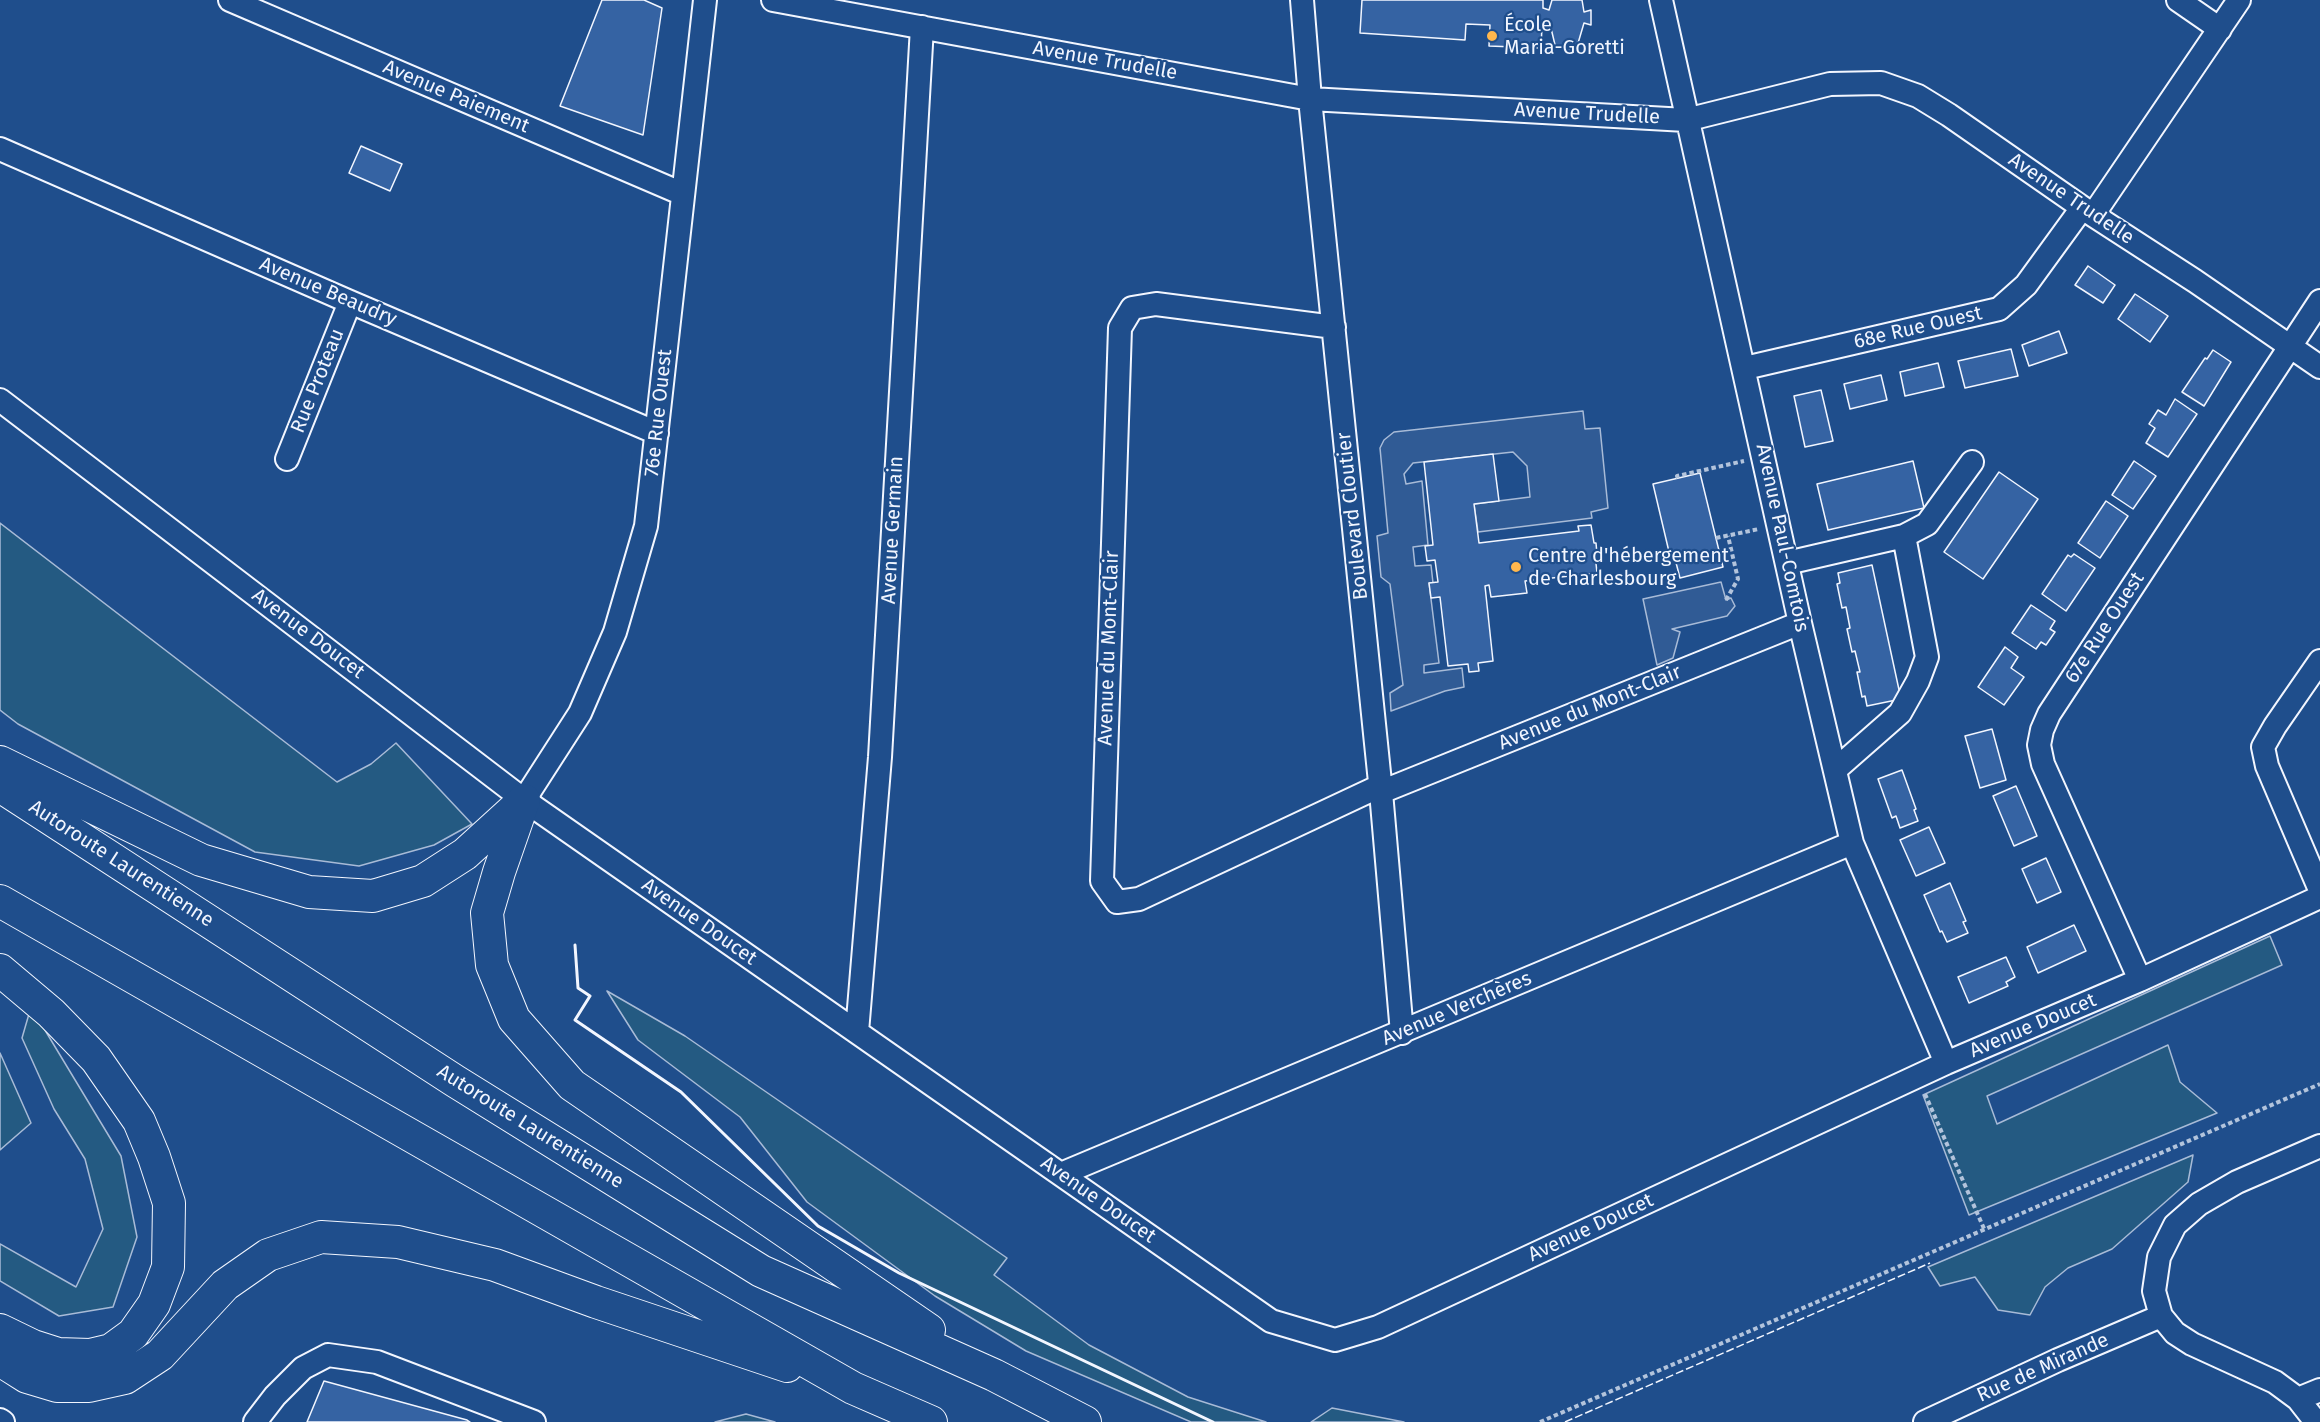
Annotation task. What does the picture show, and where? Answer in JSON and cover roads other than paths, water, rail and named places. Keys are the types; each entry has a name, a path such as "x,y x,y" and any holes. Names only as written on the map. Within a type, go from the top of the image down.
{"highway":[{"path":"0,762 201,860 309,892 373,896 423,881 465,855 524,800"},
{"name":"Autoroute Laurentienne","path":"0,786 455,1081 761,1271 994,1375 1085,1422"},
{"path":"524,800 487,913 492,965 514,1019 572,1085 994,1375"},
{"path":"0,901 853,1388"},
{"path":"0,970 51,1013 96,1059 139,1121 154,1156 169,1203 168,1267 154,1304 132,1334 111,1350 90,1355 58,1354 33,1346 0,1330"},
{"path":"0,1360 27,1377 57,1386 89,1386 125,1378 160,1355 225,1285 268,1256 321,1237 398,1242 495,1264 596,1302 853,1388 930,1422"}],"street":[{"name":"Avenue Paiement","path":"230,0 682,194"},
{"name":"76e Rue Ouest","path":"524,800 580,713 615,632 646,526 705,0"},
{"name":"Avenue Trudelle","path":"773,0 1310,99 1686,120 1830,84 1881,83 1918,96 1949,115 2088,212 2195,281 2320,367"},
{"name":"Boulevard Cloutier","path":"1302,0 1402,1033"},
{"name":"Avenue Paul-Comtois","path":"1660,0 1745,368 1786,563 1852,843 1946,1062"},
{"path":"2178,0 2220,29"},
{"name":"68e Rue Ouest","path":"1745,368 1999,309 2026,285 2088,212 2239,0"},
{"name":"Avenue Germain","path":"857,1032 880,757 922,27"},
{"name":"Avenue Beaudry","path":"0,149 350,303 657,433"},
{"name":"67e Rue Ouest","path":"2140,980 2043,764 2039,745 2042,730 2049,714 2320,301"},
{"name":"Rue Proteau","path":"287,459 350,303"},
{"name":"Avenue du Mont-Clair","path":"1334,327 1156,304 1132,308 1120,328 1102,881 1117,902 1139,899 1380,789 1800,623"},
{"name":"Avenue Doucet","path":"0,400 524,800 1270,1321 1335,1340 1378,1327 1946,1062 2140,980 2320,897"},
{"path":"1786,563 1904,536 1927,524 1972,462"},
{"path":"1835,770 1900,713 1918,681 1927,657 1904,536"},
{"path":"2320,661 2263,747 2267,766 2320,890"},
{"name":"Avenue Verchères","path":"1061,1174 1852,843"},
{"path":"2316,1422 2298,1399 2275,1382 2192,1344 2175,1333 2162,1316 2154,1291 2158,1257 2175,1225 2199,1204 2237,1182 2320,1146"},
{"name":"Rue de Mirande","path":"1925,1422 2058,1360 2162,1316"},
{"path":"255,1422 275,1396 303,1368 328,1355 377,1362 534,1422"},
{"path":"2298,1399 2320,1390"}],"place":[{"name":"École Maria-Goretti","path":"1492,36"},
{"name":"Centre d'hébergement de Charlesbourg","path":"1516,567"}]}
